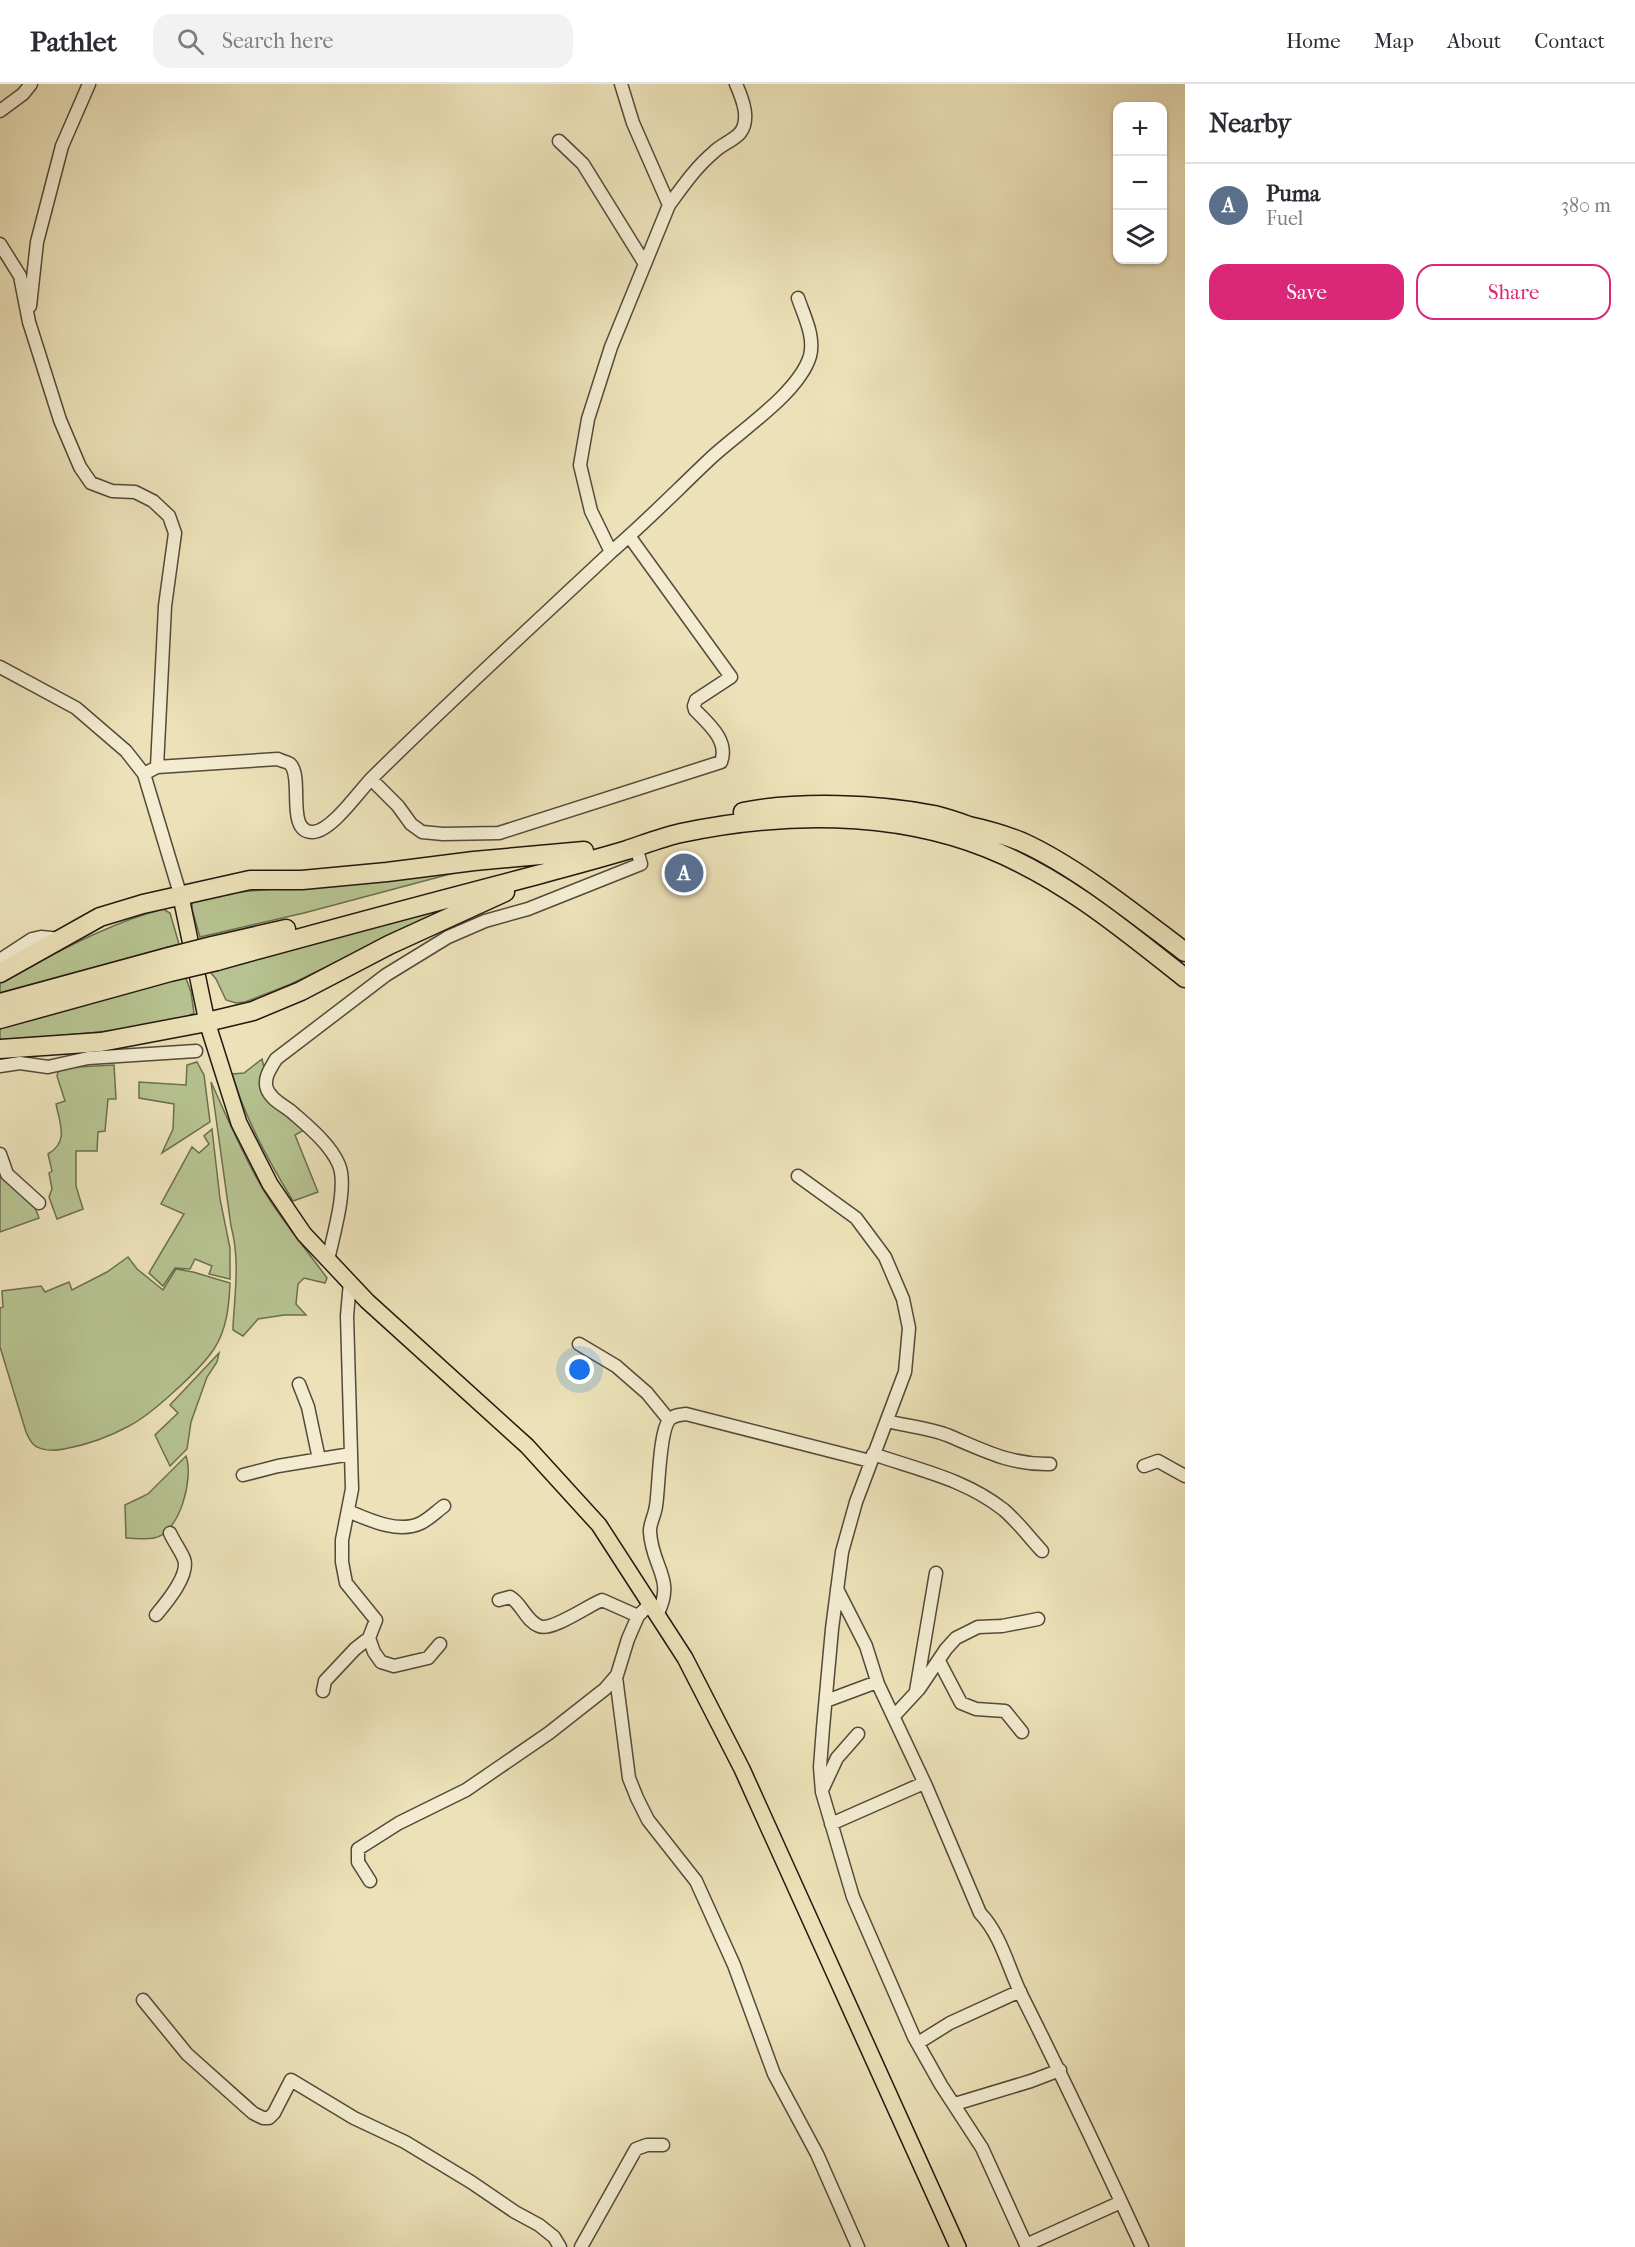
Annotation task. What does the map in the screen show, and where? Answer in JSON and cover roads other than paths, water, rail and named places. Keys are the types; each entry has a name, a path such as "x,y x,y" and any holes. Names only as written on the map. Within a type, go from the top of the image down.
{"highway":[{"path":"0,1019 170,965 383,915 585,857 678,824 768,807 816,805 860,807 934,815 994,832 1051,857 1137,915 1185,952"},
{"path":"0,974 100,917 143,904 250,880 302,880 474,861 585,857 636,847 680,834 769,820 814,818 897,825 986,848 1042,873 1078,896 1185,978"},
{"path":"0,1049 101,1042 253,1011 302,991 389,945 585,857"},
{"path":"0,1003 170,965"}],"main road":[{"path":"181,897 207,1022 239,1123 270,1184 304,1234 367,1301 527,1446 599,1525 685,1658 742,1769 958,2247"}],"street":[{"path":"0,111 31,84"},
{"path":"29,322 37,242 62,146 89,84"},
{"path":"621,84 633,123 669,205"},
{"path":"611,552 591,511 580,465 588,418 611,347 669,205 691,174 740,132 746,117 736,84"},
{"path":"559,141 583,164 645,264"},
{"path":"0,244 20,276 29,322 60,420 80,467 91,483 112,491 135,492 153,501 169,516 175,533 165,606 157,767"},
{"path":"144,774 157,767 278,759 290,764 295,773 298,820 305,829 311,832 326,828 371,779 714,455 752,425 804,372 812,341 798,298"},
{"path":"371,779 398,806 411,824 422,832 498,833 721,762 723,757 718,733 695,710 694,706 696,700 731,677 629,537"},
{"path":"0,667 76,708 126,751 144,774 181,897"},
{"path":"328,1260 342,1182 340,1166 330,1150 293,1113 271,1096 266,1088 266,1077 276,1059 386,975 447,937 485,921 528,909 641,864 636,847"},
{"path":"585,857 595,881"},
{"path":"0,960 32,939 41,937 62,939"},
{"path":"0,1066 20,1063 48,1067 88,1058 196,1051"},
{"path":"1,1163 7,1174 39,1203"},
{"path":"798,1176 856,1218 885,1257 903,1299 909,1328 905,1372 856,1502 842,1552 826,1701 820,1767 822,1792 853,1897 918,2043 941,2085 982,2148 1027,2246 1121,2202"},
{"path":"323,1691 325,1681 331,1674 355,1648 369,1638 376,1620 346,1583 342,1562 342,1540 352,1489 347,1316 350,1282"},
{"path":"579,1344 616,1366 647,1393 669,1420"},
{"path":"299,1384 308,1407 319,1459"},
{"path":"499,1600 510,1597 519,1602 525,1613 538,1626 545,1628 602,1600 638,1616 654,1610 665,1601 664,1579 652,1552 649,1528 654,1520 656,1508 663,1436 669,1420 675,1415 686,1414 942,1475 987,1498 1010,1516 1042,1551"},
{"path":"887,1421 944,1434 973,1448 1019,1463 1050,1464"},
{"path":"243,1475 351,1454"},
{"path":"1143,1466 1158,1461 1185,1476"},
{"path":"348,1511 371,1521 396,1526 419,1524 444,1506"},
{"path":"156,1615 168,1601 185,1568 184,1560 170,1533"},
{"path":"916,1692 936,1573"},
{"path":"837,1590 866,1646 877,1682 980,1913 991,1925 1142,2247"},
{"path":"638,1616 616,1677 629,1778 648,1820 696,1881 734,1965 774,2074 817,2154 858,2247"},
{"path":"894,1716 916,1692 956,1638 978,1627 1019,1624 1038,1619"},
{"path":"369,1638 381,1662 394,1666 428,1658 440,1644"},
{"path":"939,1661 961,1703 976,1709 1005,1711 1022,1732"},
{"path":"370,1881 358,1862 358,1850 399,1823 466,1790 549,1733 605,1689 616,1677"},
{"path":"826,1701 877,1682"},
{"path":"822,1792 837,1758 858,1734"},
{"path":"831,1824 924,1783"},
{"path":"918,2043 950,2023 1020,1991"},
{"path":"143,2000 187,2054 253,2113 269,2118 274,2113 291,2080 354,2118 405,2142 471,2182 515,2212 539,2225 554,2237 560,2247"},
{"path":"955,2104 1060,2070"},
{"path":"581,2247 636,2149 642,2145 663,2145"}],"place":[{"name":"Puma","path":"684,873"}]}
